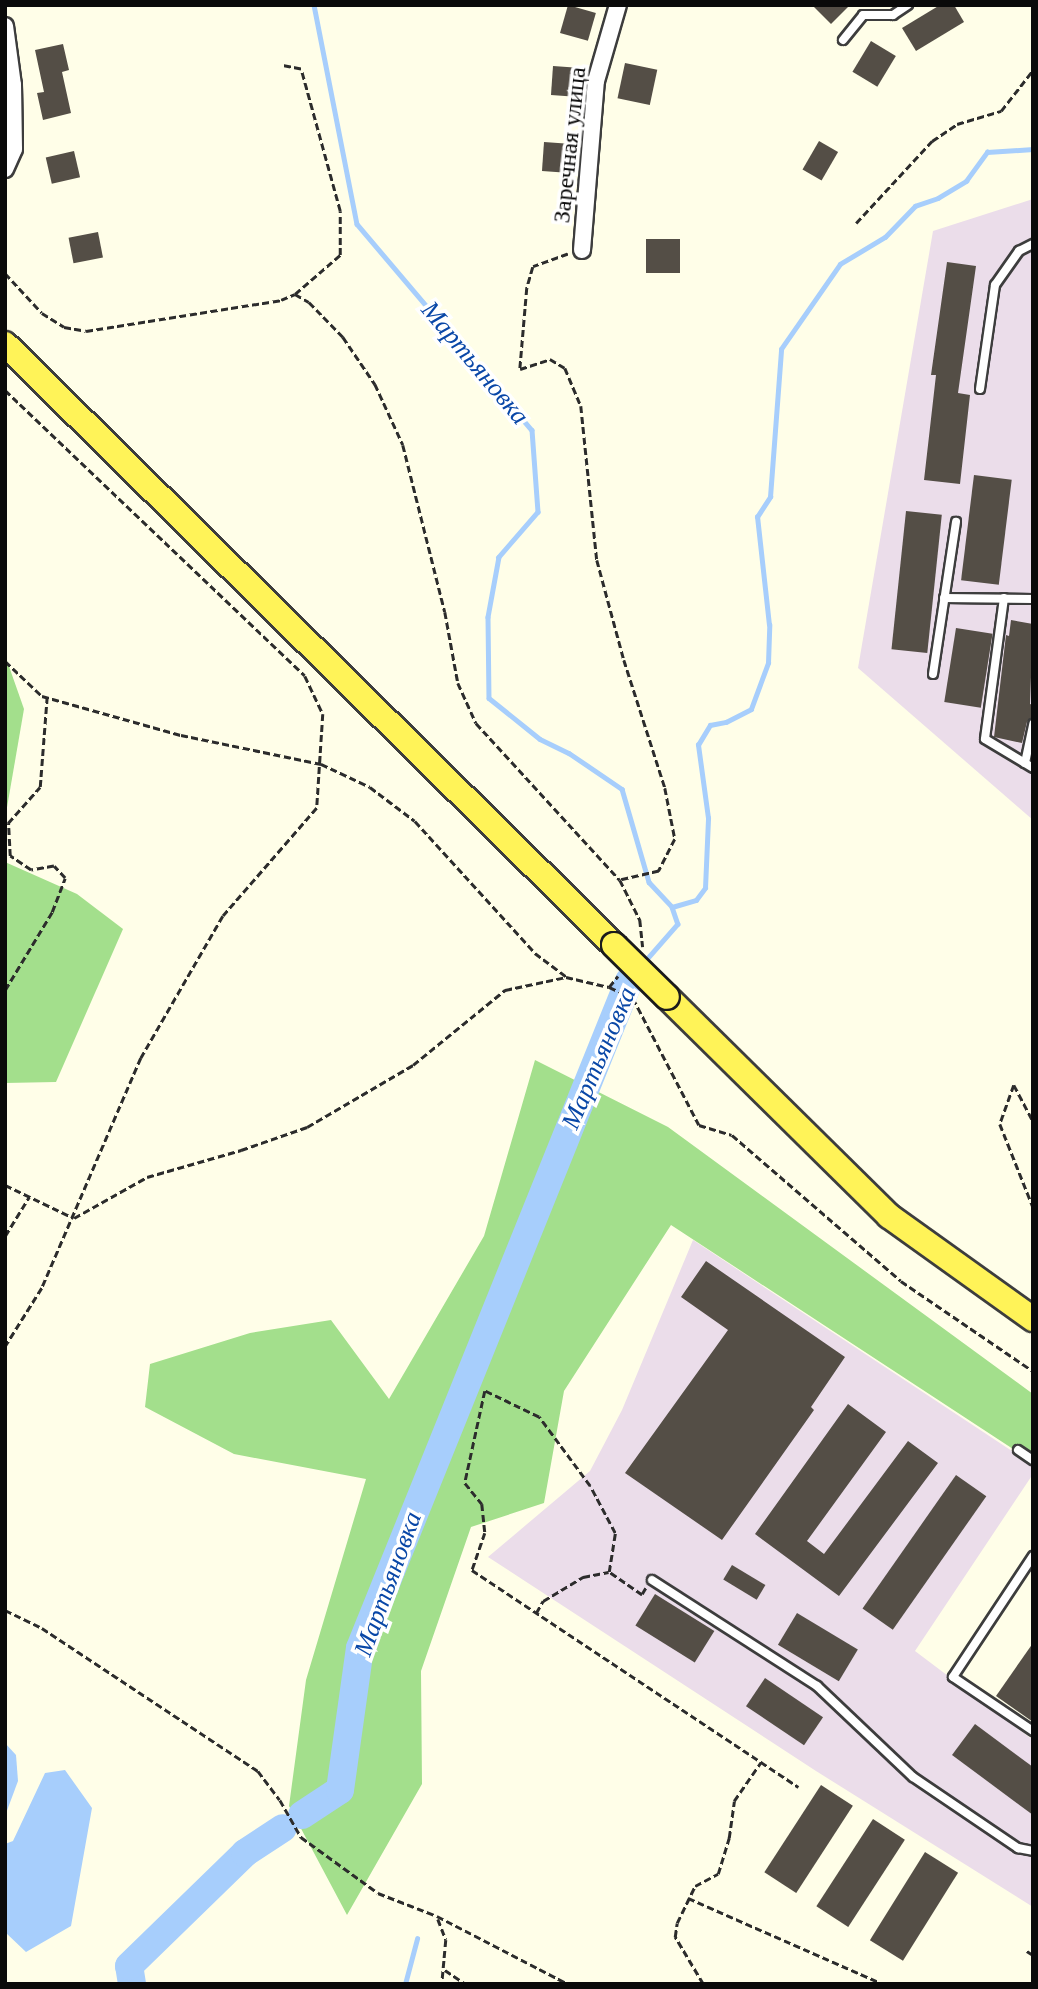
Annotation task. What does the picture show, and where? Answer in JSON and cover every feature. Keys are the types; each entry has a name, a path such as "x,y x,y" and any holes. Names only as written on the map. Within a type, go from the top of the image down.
{"main road":[{"path":"5,344 625,950 667,997 888,1216 1033,1319"}],"street":[{"name":"Заречная улица","path":"582,250 596,81 618,5"},
{"path":"5,26 13,85 13,149 5,169"}],"lane":[{"path":"844,40 863,15 893,15 908,5"},
{"path":"979,389 995,285 1019,251 1033,244"},
{"path":"933,674 956,522"},
{"path":"944,598 1033,599"},
{"path":"1004,598 985,740 1029,766 1033,724"},
{"path":"1018,1450 1033,1461"},
{"path":"1033,1556 953,1677 1033,1731"},
{"path":"652,1580 817,1686 913,1777 1018,1848 1033,1852"}],"path":[{"path":"5,273 42,313 64,327 86,331 281,300 295,294 340,254 340,211 301,69 281,65"},
{"path":"856,223 932,141 957,124 1001,111 1033,70"},
{"path":"582,250 533,267 527,288 520,369 550,359 565,368 581,406 597,560 624,660 665,788 675,839 659,871 620,880"},
{"path":"295,294 309,302 343,337 375,384 403,445 445,612 458,683 476,723 620,880 640,920 644,946 625,950"},
{"path":"5,390 305,676 323,714 317,808 223,916 142,1058 42,1288 5,1347"},
{"path":"5,662 47,697 181,735 321,764 370,787 415,821 535,953 566,977 609,987 633,998 699,1125 732,1135 901,1281 1033,1371"},
{"path":"5,990 52,912 65,878 54,866 31,870 10,856 8,823 40,788 47,697"},
{"path":"609,987 626,967"},
{"path":"74,1218 147,1177 241,1150 307,1126 413,1065 505,990 566,977"},
{"path":"1033,1121 1014,1086 1000,1124 1033,1207"},
{"path":"5,1185 74,1218"},
{"path":"5,1236 29,1197"},
{"path":"609,1572 615,1533 590,1486 539,1417 485,1391 466,1483 482,1504 485,1533 472,1570 799,1787"},
{"path":"536,1613 543,1601 583,1577 609,1572 642,1595 652,1580"},
{"path":"5,1610 53,1635 258,1771 281,1800 301,1837 378,1893 437,1916 568,1984"},
{"path":"703,1984 675,1937 677,1923 695,1886 718,1874 729,1838 734,1801 761,1762"},
{"path":"688,1898 883,1984"},
{"path":"437,1916 446,1940 442,1984"},
{"path":"1027,1951 1033,1955"},
{"path":"444,1969 466,1984"}],"shaded area":[{"path":"1033,199 1033,820 858,668 933,231"},
{"path":"693,1240 1033,1465 1033,1474 915,1651 1033,1740 1033,1907 816,1771 488,1557 590,1471 622,1410"}],"green space":[{"path":"5,655 24,709 5,819"},
{"path":"5,862 77,894 123,929 56,1082 5,1083"},
{"path":"535,1060 668,1127 1033,1394 1033,1462 671,1225 564,1391 544,1503 471,1527 421,1671 422,1784 347,1915 289,1806 306,1680 366,1479 234,1454 145,1407 150,1364 250,1333 331,1320 389,1399 484,1236"}],"water":[{"path":"5,1743 16,1755 18,1781 5,1816"},
{"path":"65,1770 92,1808 71,1926 26,1952 5,1932 5,1844 13,1841 45,1773"}],"building":[{"path":"568,5 596,13 588,41 560,33"},
{"path":"812,5 850,5 831,24"},
{"path":"940,5 954,5 964,22 916,51 902,28"},
{"path":"871,41 896,56 877,87 852,72"},
{"path":"63,44 69,70 62,72 71,113 43,120 37,93 44,92 35,50"},
{"path":"625,63 657,70 650,105 618,98"},
{"path":"553,66 581,68 579,97 551,95"},
{"path":"819,141 838,152 822,181 802,170"},
{"path":"544,142 572,144 570,173 542,171"},
{"path":"74,151 80,177 52,184 46,158"},
{"path":"98,232 103,258 74,263 69,238"},
{"path":"646,239 680,239 680,273 646,273"},
{"path":"947,262 976,266 958,393 970,395 960,484 924,480 936,375 931,375"},
{"path":"974,475 1012,480 999,585 961,580"},
{"path":"906,511 942,515 927,653 891,649"},
{"path":"1011,620 1033,624 1030,704 1033,705 1033,718 1027,722 1022,743 994,737 1006,635 1009,636"},
{"path":"956,628 993,634 981,708 944,702"},
{"path":"706,1261 845,1357 811,1407 814,1410 722,1540 625,1473 728,1330 681,1297"},
{"path":"848,1404 886,1432 807,1541 824,1554 908,1441 938,1463 839,1596 755,1534"},
{"path":"956,1475 986,1496 893,1630 863,1609"},
{"path":"732,1565 765,1585 757,1600 723,1580"},
{"path":"655,1594 714,1631 695,1662 635,1625"},
{"path":"797,1613 858,1650 839,1681 778,1645"},
{"path":"1033,1643 1033,1722 996,1696"},
{"path":"765,1678 823,1717 804,1745 746,1706"},
{"path":"975,1724 1033,1767 1033,1815 952,1755"},
{"path":"821,1785 853,1806 796,1893 764,1872"},
{"path":"873,1819 905,1840 848,1927 816,1906"},
{"path":"925,1852 958,1873 903,1961 870,1940"}],"waterway":[{"name":"Мартьяновка","path":"314,5 357,224 532,430 538,512 499,557 488,617 489,698 540,739 569,753 622,789 649,882 672,907 678,924 643,964"},
{"path":"672,907 696,900 705,888 708,818 698,745 710,725 726,722 751,709 768,663 769,625 757,517 770,497 781,349 840,264 885,237 915,206 938,198 966,181 987,152 1033,149"},
{"name":"Мартьяновка","path":"302,1815 340,1790 360,1648 629,981"},
{"name":"Мартьяновка","path":"132,1984 129,1966 245,1853 283,1828"},
{"path":"405,1984 417,1939"}]}
